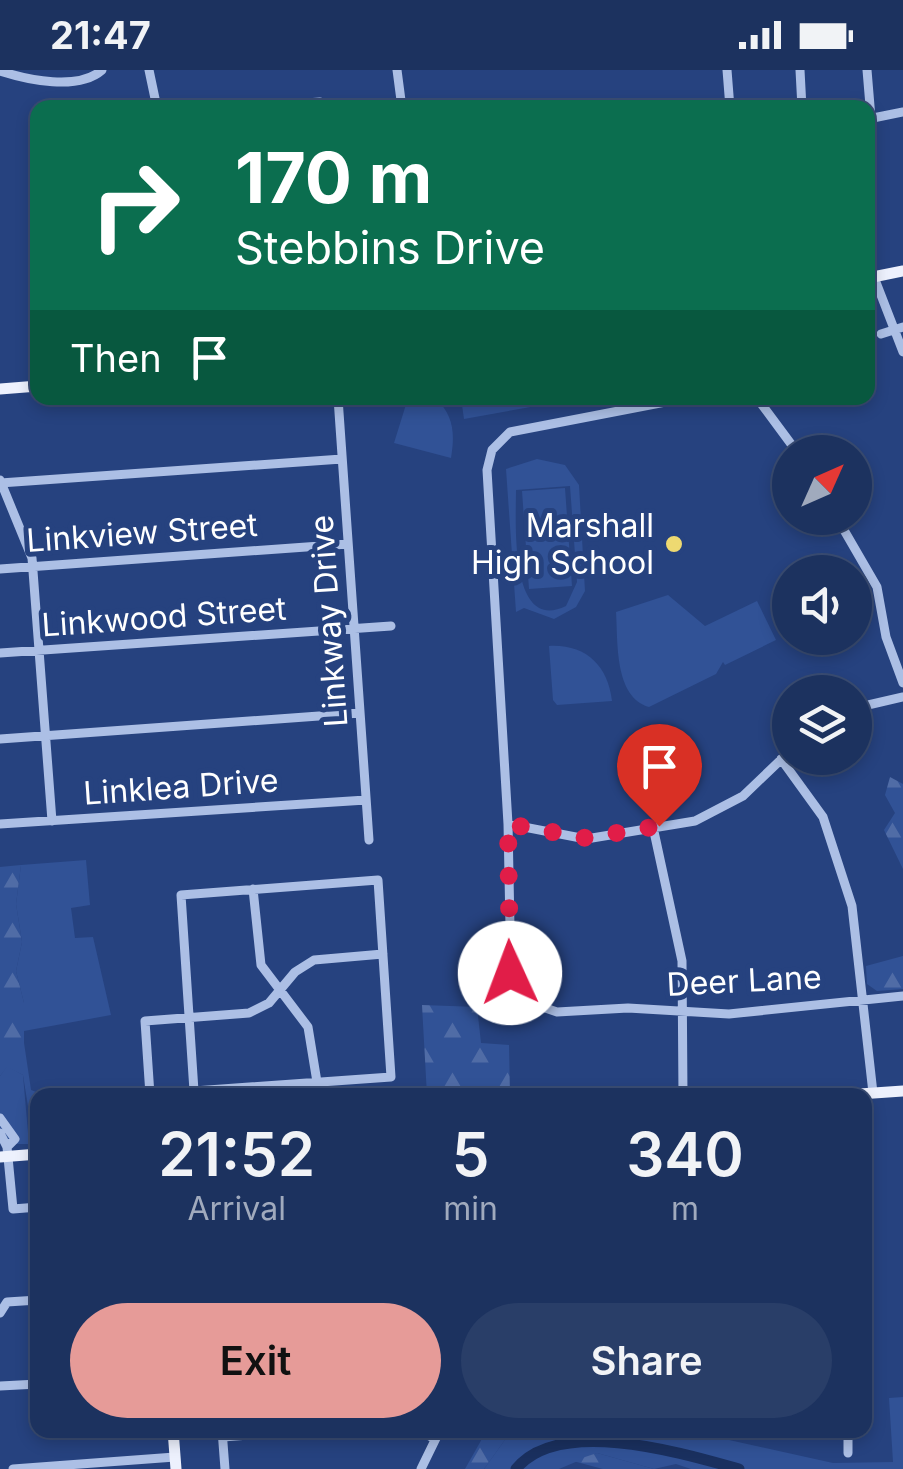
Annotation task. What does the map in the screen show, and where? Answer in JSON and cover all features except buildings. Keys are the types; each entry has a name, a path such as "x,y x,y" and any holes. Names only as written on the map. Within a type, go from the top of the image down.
{"main road":[{"path":"875,274 903,271"},
{"path":"0,389 30,387"},
{"path":"873,1093 903,1092"},
{"path":"174,1438 176,1463"}],"street":[{"path":"149,70 155,100"},
{"path":"397,70 401,100"},
{"path":"727,70 729,100"},
{"path":"800,70 802,100"},
{"path":"867,70 868,100"},
{"path":"0,72 46,82 101,72"},
{"path":"875,117 903,112"},
{"path":"875,284 898,328 903,352"},
{"path":"881,334 898,328"},
{"name":"Linkway Drive","path":"338,405 370,840"},
{"path":"611,405 510,432 495,446 487,470 508,824 586,838 653,827 710,814 743,796 772,767"},
{"path":"763,405 784,435"},
{"path":"52,821 33,566 0,482 342,459"},
{"path":"847,535 877,587 886,638 903,683"},
{"name":"Linkview Street","path":"0,569 348,544"},
{"name":"Linkwood Street","path":"0,654 391,626"},
{"path":"872,704 903,697"},
{"path":"0,739 360,714"},
{"path":"792,775 823,817 856,925 873,1093"},
{"name":"Linklea Drive","path":"0,824 366,800"},
{"name":"Deer Lane","path":"508,824 509,960 516,991 530,1005 558,1012 628,1008 755,1012 903,996"},
{"path":"653,827 682,960 683,1088"},
{"path":"194,1088 181,895 378,880 390,1076 328,1088"},
{"path":"253,889 258,954 280,992 308,1027 318,1088"},
{"path":"150,1088 145,1021 249,1013 280,992 314,960 383,954"},
{"path":"0,1118 6,1119 14,1138 5,1154"},
{"path":"0,1133 13,1209 30,1208"},
{"path":"0,1312 7,1302 30,1301"},
{"path":"0,1386 30,1384"},
{"path":"223,1438 225,1469"},
{"path":"421,1469 435,1438"},
{"path":"848,1438 848,1453"},
{"path":"13,1469 176,1463"}],"green space":[{"path":"406,405 442,405 446,411 452,425 451,458 394,443"},
{"path":"462,405 542,405 464,419"},
{"path":"537,459 565,465 579,485 585,591 576,607 554,619 524,608 516,612 506,469","holes":["570,486 577,582 566,606 547,610 534,604 520,570 516,490"]},
{"path":"565,488 572,586 529,589 522,491"},
{"path":"668,595 705,626 757,601 772,632 772,642 725,665 723,662 716,674 649,707 629,692 624,680 616,612"},
{"path":"549,646 573,649 592,659 606,677 612,701 557,705 553,700"},
{"path":"890,777 903,784 903,869 884,830 895,813 885,795"},
{"path":"86,860 90,905 71,908 75,938 93,937 111,1015 24,1031 24,1003 16,971 22,942 16,904 21,865"},
{"path":"21,865 16,904 22,942 16,971 24,1003 30,1106 23,1075 7,1067 0,1076 0,867"},
{"path":"903,956 903,989 877,991 867,984 866,966"},
{"path":"422,1005 477,1007 481,1043 509,1045 510,1088 427,1088"},
{"path":"7,1066 23,1075 29,1144 0,1144 0,1076"},
{"path":"903,1397 903,1469 691,1469 676,1464 654,1469 597,1453 559,1469 484,1469 506,1438 720,1438 833,1463 893,1462 889,1398"},
{"path":"482,1438 506,1438 484,1469 465,1469"},
{"path":"597,1453 654,1469 603,1469 573,1461"}],"waterway":[{"path":"516,1469 536,1453 561,1444 590,1441 655,1448 739,1469"}],"place":[{"name":"Marshall High School","path":"674,544"}],"route":[{"path":"510,973 508,824 528,824 579,838 602,838 659,826"}]}
